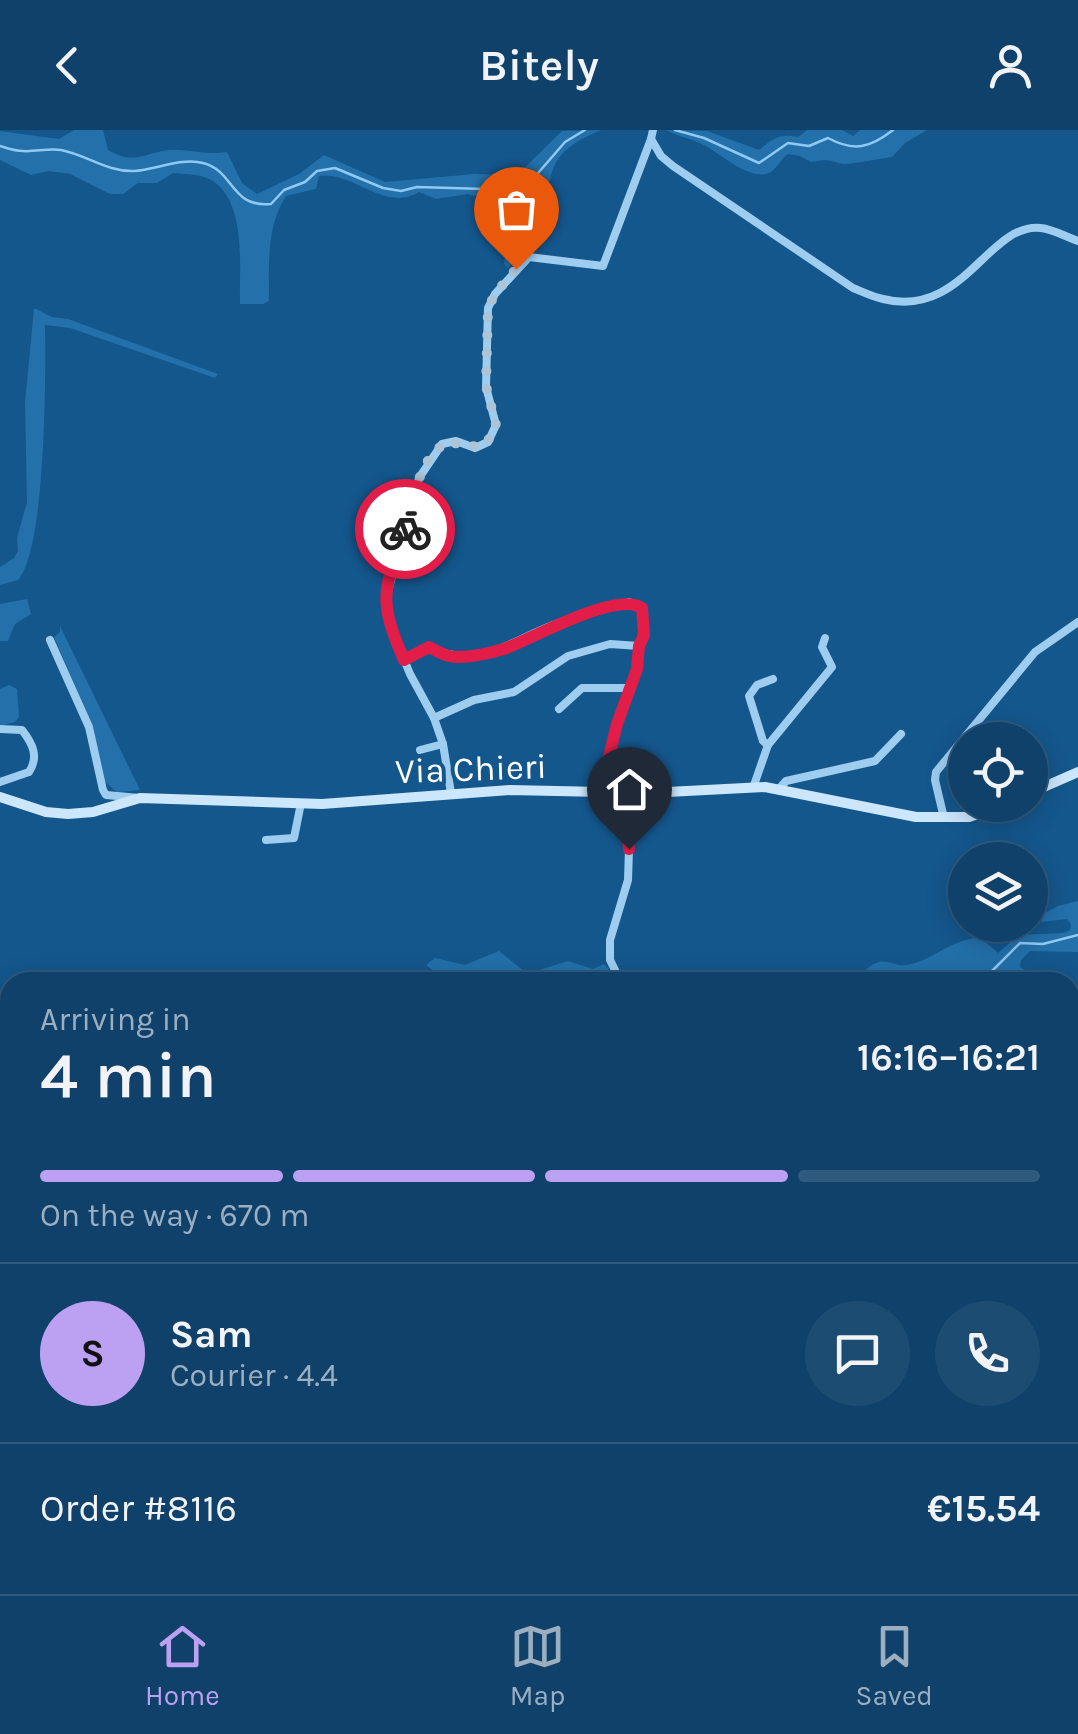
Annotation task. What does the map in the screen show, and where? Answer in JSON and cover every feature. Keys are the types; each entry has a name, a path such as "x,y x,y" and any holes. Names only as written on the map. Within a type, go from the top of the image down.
{"street":[{"path":"652,134 662,156 673,166 853,288 884,300 918,301 950,290 1015,233 1039,228 1078,241"},
{"path":"450,793 444,744 386,613 386,589 419,478 442,444 456,442 479,447 496,430 486,386 488,308 495,294 530,257 603,266 652,134"},
{"path":"404,660 429,647 456,658 501,650 560,622 630,602 642,608 644,635 605,793 625,811 629,849 628,880 610,940 610,960 615,970"},
{"path":"944,818 934,780 936,772 1035,652 1078,622"},
{"path":"752,788 768,744 830,670 832,664 822,647 825,638"},
{"path":"50,640 89,727 103,790 106,794 140,798"},
{"path":"434,718 474,700 514,692 568,656 610,644 639,646"},
{"path":"768,744 763,740 749,696 757,685 773,679"},
{"path":"558,709 582,688 630,688"},
{"path":"0,729 22,730 34,748 35,759 29,772 0,782"},
{"path":"780,788 786,781 875,761 901,734"},
{"path":"420,750 444,744"},
{"path":"1048,785 1078,772"},
{"name":"Via Chieri","path":"0,797 46,812 68,814 92,812 140,798 301,804 525,790 605,793 780,788 916,818 948,818"},
{"path":"266,840 294,838 301,804"}],"shaded area":[{"path":"74,130 103,130 108,150 128,157 169,150 227,152 242,183 257,194 299,174 324,155 385,182 474,174 517,175 562,131 601,130 575,143 556,162 550,181 541,188 541,225 534,247 508,268 505,256 519,246 523,233 534,228 535,223 509,215 503,204 468,194 436,199 419,192 394,198 344,179 319,176 316,189 286,196 275,220 269,301 240,304 236,221 224,191 213,181 173,173 157,183 138,183 123,194 110,194 70,174 49,171 31,175 0,160 0,131 59,139"},
{"path":"666,130 707,131 759,150 777,138 798,137 807,130 842,130 853,136 860,130 927,130 905,143 892,157 843,164 828,160 811,162 788,154 771,172 754,174 704,145"},
{"path":"34,308 218,374 215,378 70,328 45,325 42,459 34,534 18,580 0,585 0,567 18,551 17,538 27,502 25,403"},
{"path":"27,599 31,614 15,624 8,641 0,641 0,604"},
{"path":"60,626 140,790 117,792 105,782 92,724 54,637"},
{"path":"9,685 17,689 19,717 0,726 0,689"},
{"path":"1078,901 1078,952 1030,951 1020,967 1029,972 864,972 884,961 916,963 962,942 986,942 998,953 1011,942 1048,942 1048,934 1064,933 1071,924 1067,919 1048,921 1048,911"},
{"path":"499,951 524,971 568,961 593,969 604,964 611,972 435,972 426,965 435,958 465,965"}],"waterway":[{"path":"0,146 20,151 61,150 124,171 203,163 221,173 248,200 271,204 284,190 305,182 317,171 335,168 383,188 401,191 417,187 485,189 506,194 526,187 565,142 585,130"},
{"path":"675,130 704,138 759,163 788,143 809,146 828,138 862,146 893,130"},
{"path":"991,972 1020,943 1043,944 1078,935"}],"way so far":[{"path":"405,529 422,470 437,449 447,442 475,448 494,435 496,425 486,394 490,340 486,322 495,294 516,269"}],"route":[{"path":"405,529 385,602 389,624 404,660 429,647 445,656 476,656 601,610 630,602 642,608 644,635 637,669 617,724 600,793 610,793 625,811 629,849"}]}
